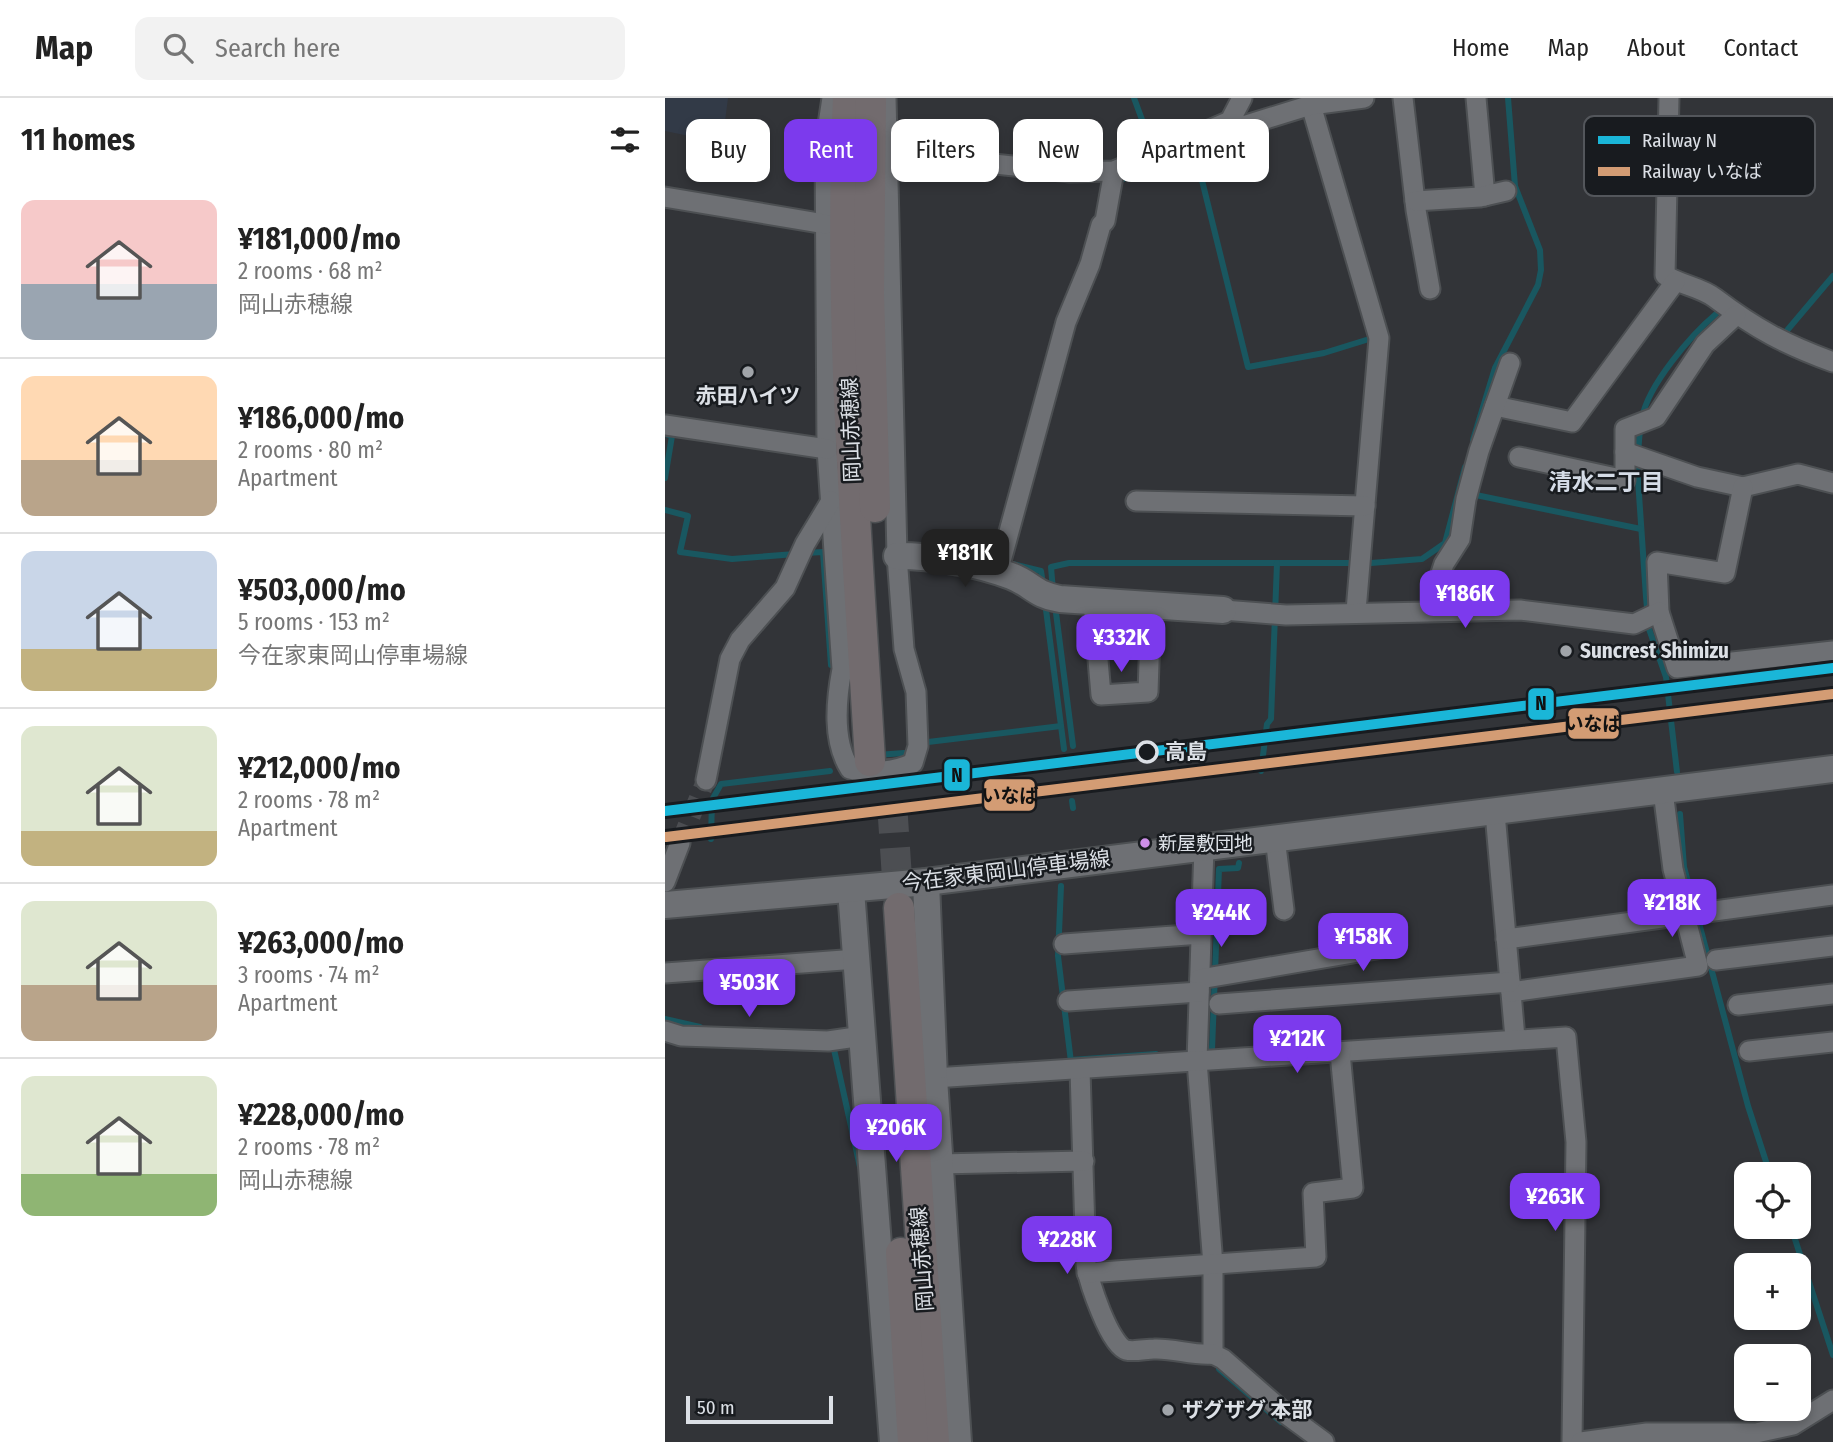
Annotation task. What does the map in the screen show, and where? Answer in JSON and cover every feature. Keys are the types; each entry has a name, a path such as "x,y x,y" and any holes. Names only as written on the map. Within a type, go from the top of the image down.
{"main road":[{"name":"岡山赤穂線","path":"848,98 854,119"},
{"name":"岡山赤穂線","path":"864,119 871,98"},
{"name":"岡山赤穂線","path":"854,182 846,292 851,438 880,760"},
{"name":"岡山赤穂線","path":"913,1442 890,909 935,1442"}],"street":[{"path":"832,98 847,119"},
{"path":"870,119 886,98"},
{"path":"1231,119 1242,98"},
{"path":"1266,119 1311,105 1364,98"},
{"path":"1403,98 1415,201 1430,289"},
{"path":"1476,98 1485,196"},
{"path":"1668,98 1668,116"},
{"path":"1311,105 1379,338 1356,611"},
{"path":"877,141 929,157 1070,172 1113,180 1117,178"},
{"path":"1000,565 1066,322 1090,264 1101,225 1105,222 1113,180"},
{"path":"841,182 825,224 827,449 842,669 837,698 841,755 850,769 861,772 904,768 913,763 918,746 916,692 904,649 862,182"},
{"path":"1415,201 1485,196 1506,191"},
{"path":"1666,196 1665,275 1675,282 1713,296 1736,315 1781,343 1833,362"},
{"path":"665,197 825,224"},
{"path":"1495,405 1571,422 1675,282"},
{"path":"1519,457 1625,480 1633,454 1625,429 1656,416 1705,344 1736,315"},
{"path":"1429,610 1444,564 1460,539 1467,494 1510,363"},
{"path":"665,425 827,449"},
{"path":"1633,454 1697,477 1743,487 1798,474 1833,483"},
{"path":"1743,487 1725,573 1657,562 1651,615 1677,668 1833,650"},
{"path":"706,780 730,659 740,640 785,588 801,553 831,501"},
{"path":"1136,501 1365,506"},
{"path":"897,556 1000,565 1013,577 1051,597 1093,601 1275,614 1520,610 1634,624 1651,615"},
{"path":"1093,601 1101,695 1148,692 1151,605"},
{"name":"今在家東岡山停車場線","path":"665,905 926,882 1833,769"},
{"path":"1219,1004 1511,987 1698,966 1673,869 1663,791"},
{"path":"1495,813 1515,1038"},
{"path":"1275,838 1284,910"},
{"path":"665,882 680,843"},
{"path":"1204,846 1197,1055 1213,1265 1213,1354"},
{"path":"926,882 934,1078 958,1442"},
{"path":"851,890 857,959 843,1039 893,1442"},
{"path":"1506,939 1833,895"},
{"path":"1064,944 1201,934"},
{"path":"1068,1001 1200,986 1394,946"},
{"path":"1716,960 1833,946"},
{"path":"665,973 857,959"},
{"path":"1738,1005 1833,995"},
{"path":"665,1031 681,1036 843,1039"},
{"path":"934,1078 1074,1070 1197,1055 1340,1053 1515,1038 1566,1037 1577,1142 1572,1442"},
{"path":"1749,1051 1833,1042"},
{"path":"1087,1273 1317,1257 1313,1193 1353,1188 1340,1053"},
{"path":"1074,1070 1088,1281 1119,1346 1126,1350 1155,1349 1213,1354 1223,1359 1286,1414 1324,1442"},
{"path":"939,1164 1078,1161"},
{"path":"1581,1442 1647,1433 1756,1433 1793,1425 1833,1400"}],"shaded area":[{"path":"665,98 728,98 725,119 686,119 686,135 665,131"}],"waterway":[{"path":"1134,98 1142,119"},
{"path":"1473,440 1495,368 1538,285 1541,270 1540,250 1515,186 1508,98"},
{"path":"1202,182 1248,367 1324,353 1366,340"},
{"path":"1780,332 1784,334 1833,276"},
{"path":"1642,418 1661,376 1683,347 1716,314"},
{"path":"1640,429 1637,465 1649,629 1666,677 1677,772"},
{"path":"665,434 672,436 665,478"},
{"path":"1053,591 1051,567 1069,563 1371,563 1422,559 1445,543 1465,467"},
{"path":"1471,494 1641,529"},
{"path":"665,510 688,516 680,552 732,559 795,554"},
{"path":"806,553 823,552 831,665"},
{"path":"1261,771 1267,724 1271,719 1277,563"},
{"path":"1013,564 1041,571 1043,584"},
{"path":"1045,602 1064,749"},
{"path":"1055,605 1073,746"},
{"path":"928,742 1061,726"},
{"path":"877,755 904,753"},
{"path":"711,839 712,800 721,784 830,771"},
{"path":"1072,801 1073,808"},
{"path":"1680,814 1684,867 1748,1106 1766,1162"},
{"path":"1205,1051 1212,1050 1219,869 1238,868 1239,863"},
{"path":"1061,886 1058,956 1071,1062"},
{"path":"665,1019 700,1027"},
{"path":"833,1045 860,1167"},
{"path":"1071,1060 1156,1054"},
{"path":"1795,1239 1833,1355"},
{"path":"1219,1369 1281,1422"}],"tunnel":[{"path":"889,758 899,908"},
{"path":"680,843 706,780"}],"rail line":[{"name":"N","path":"665,811 1833,668"},
{"name":"いなば","path":"666,837 1833,694"}],"place":[{"name":"赤田ハイツ","path":"748,372"},
{"name":"Suncrest Shimizu","path":"1566,651"},
{"name":"高島","path":"1147,752"},
{"name":"新屋敷団地","path":"1145,843"},
{"name":"ザグザグ 本部","path":"1168,1410"}],"district":[{"name":"清水二丁目","path":"1606,482"}]}
